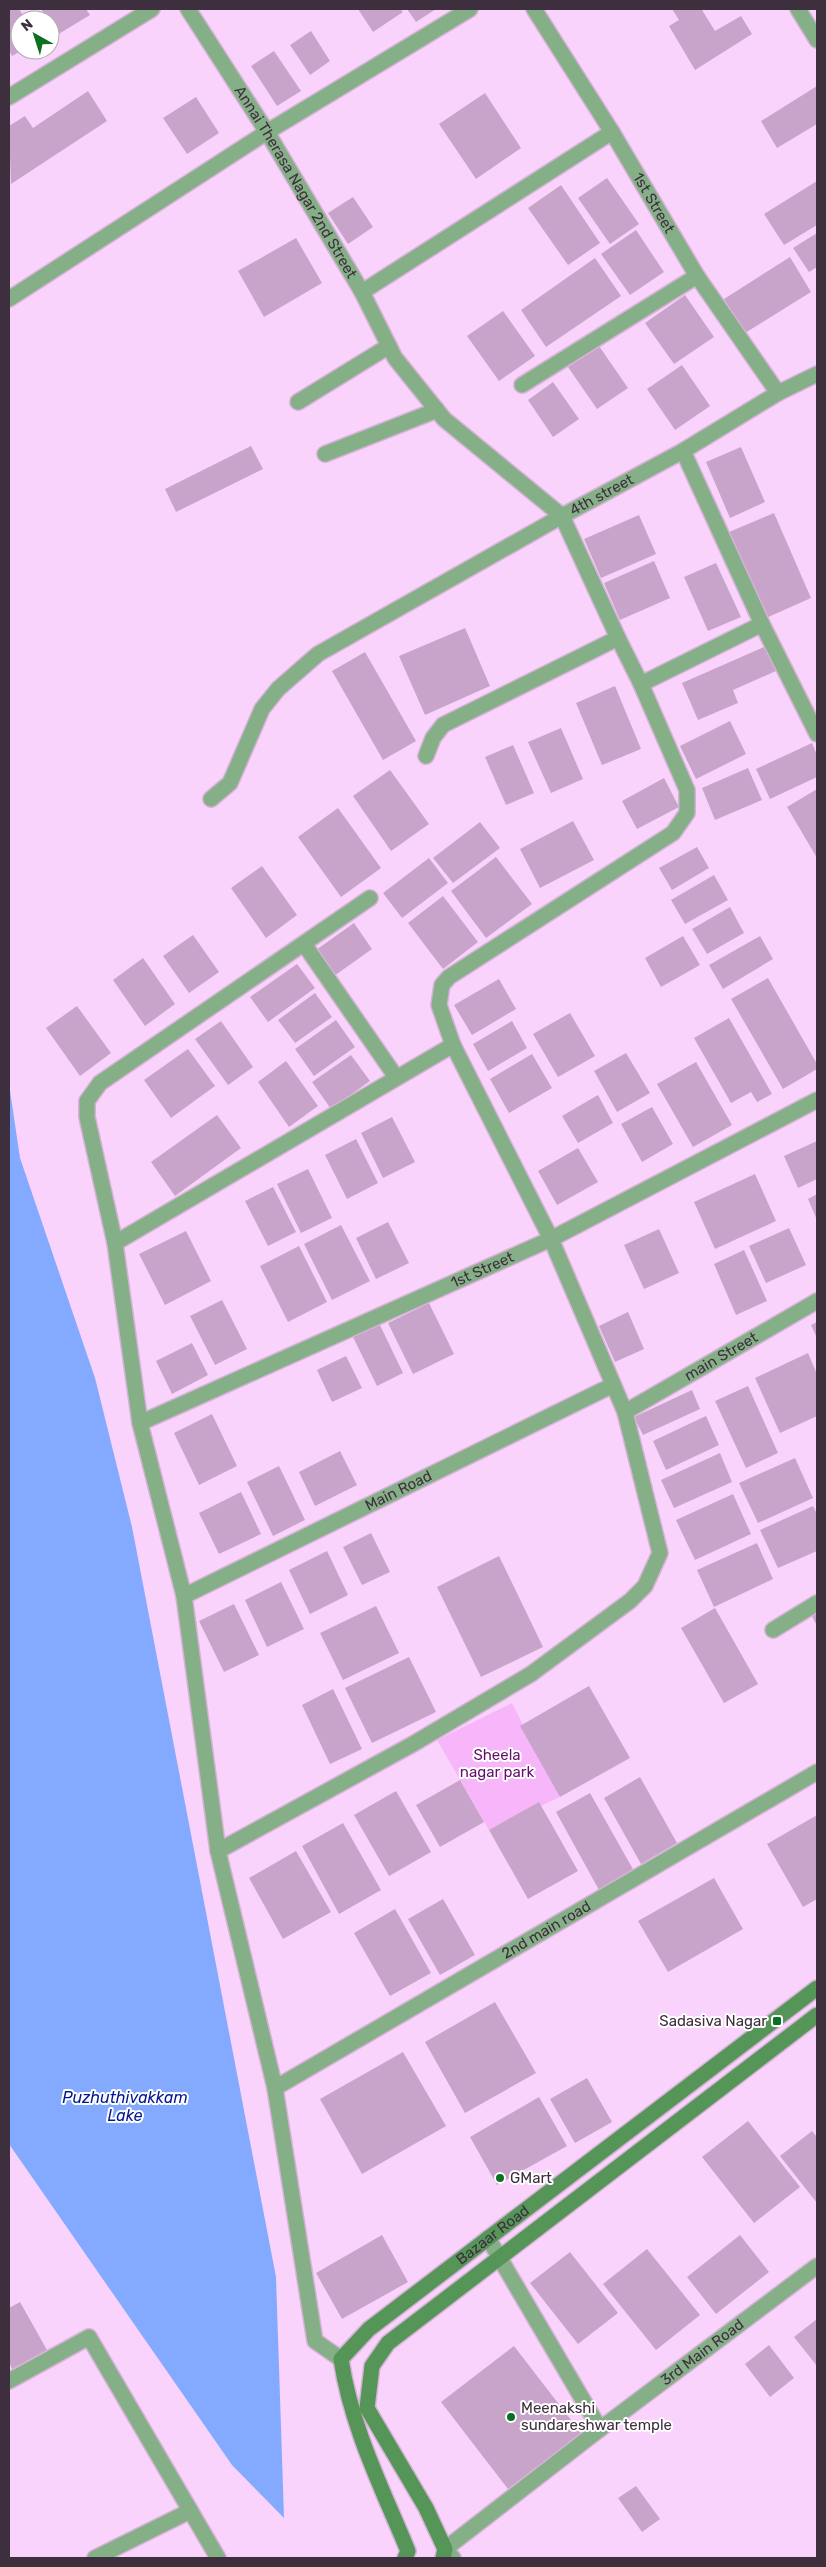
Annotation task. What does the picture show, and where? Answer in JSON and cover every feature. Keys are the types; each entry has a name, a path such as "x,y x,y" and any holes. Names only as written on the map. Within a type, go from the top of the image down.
{"main road":[{"name":"Bazaar Road","path":"341,2359 369,2329 817,1988"},
{"name":"Bazaar Road","path":"447,2555 426,2508 367,2408 372,2366 388,2343 817,2015"},
{"path":"341,2359 346,2394 356,2425 408,2551 404,2558"}],"street":[{"path":"9,97 152,9"},
{"name":"Annai Therasa Nagar 2nd Street","path":"188,9 267,132 362,292 392,352"},
{"path":"9,299 267,132 470,9"},
{"name":"1st Street","path":"534,9 612,132 697,276 778,393"},
{"path":"798,9 817,40"},
{"path":"362,292 612,132"},
{"path":"522,385 697,276"},
{"path":"298,402 392,352"},
{"name":"4th street","path":"392,352 444,419 562,516 683,451 778,393 817,374"},
{"path":"325,454 437,410"},
{"path":"683,451 762,624 817,734"},
{"path":"211,799 230,783 262,709 288,679 318,654 562,516 641,684 687,790 687,813 673,833 449,977 442,985 439,1005 453,1045 551,1239 625,1412 660,1552 645,1586 630,1601 531,1674 413,1744 218,1851"},
{"path":"641,684 762,624"},
{"path":"426,756 433,738 443,724 618,638"},
{"path":"341,2359 315,2342 275,2088 218,1851 184,1596 140,1423 115,1243 87,1117 87,1101 94,1089 370,898"},
{"path":"304,944 396,1077"},
{"path":"115,1243 453,1045"},
{"name":"1st Street","path":"140,1423 551,1239 817,1100"},
{"name":"main Street","path":"625,1412 817,1301"},
{"name":"Main Road","path":"184,1596 613,1385"},
{"path":"773,1630 817,1603"},
{"name":"2nd main road","path":"275,2088 817,1772"},
{"path":"488,2238 600,2429"},
{"name":"3rd Main Road","path":"447,2555 600,2429 817,2266"},
{"path":"9,2381 89,2337 218,2558"},
{"path":"95,2558 190,2510"}],"green space":[{"name":"Sheela nagar park","path":"512,1703 560,1797 489,1830 437,1740"}],"water":[{"name":"Puzhuthivakkam Lake","path":"9,1084 20,1158 95,1378 132,1527 276,2277 284,2518 232,2465 9,2144"}],"building":[{"path":"9,9 19,9 10,10 10,52"},
{"path":"86,9 90,15 60,33 60,10 42,10"},
{"path":"358,9 400,9 403,12 373,32"},
{"path":"407,9 436,9 416,22"},
{"path":"672,9 705,9 702,10 715,31 741,16 752,34 695,70 669,26 679,20"},
{"path":"311,31 330,61 310,75 290,45"},
{"path":"274,51 301,91 277,106 251,66"},
{"path":"817,86 817,124 777,148 761,121"},
{"path":"88,91 107,121 11,184 9,126 25,116 33,128"},
{"path":"485,93 521,148 476,179 439,124"},
{"path":"196,97 219,133 187,154 163,118"},
{"path":"607,178 639,224 610,244 578,198"},
{"path":"817,181 817,225 784,245 764,214"},
{"path":"561,185 600,243 568,265 528,208"},
{"path":"353,197 373,227 348,244 328,213"},
{"path":"636,230 664,272 630,295 601,254"},
{"path":"817,233 817,267 809,272 793,248"},
{"path":"296,238 322,283 264,317 238,271"},
{"path":"790,257 811,292 745,333 724,299"},
{"path":"595,258 621,296 546,347 521,310"},
{"path":"685,295 714,337 674,364 645,323"},
{"path":"503,311 535,356 499,381 467,336"},
{"path":"599,346 628,388 597,409 568,367"},
{"path":"682,365 710,406 675,430 647,389"},
{"path":"553,382 579,419 553,437 528,400"},
{"path":"251,446 263,469 176,512 165,489"},
{"path":"741,447 765,502 730,518 706,462"},
{"path":"774,513 811,598 766,618 729,532"},
{"path":"639,515 656,554 601,578 584,539"},
{"path":"654,561 670,598 620,620 604,583"},
{"path":"716,563 741,617 708,631 684,577"},
{"path":"465,628 490,686 425,715 399,656"},
{"path":"766,646 776,671 733,690 738,703 698,720 682,683"},
{"path":"365,652 416,741 383,760 332,671"},
{"path":"615,686 641,749 602,765 576,703"},
{"path":"730,721 746,754 696,779 680,746"},
{"path":"561,728 583,779 551,793 528,742"},
{"path":"812,743 817,755 817,777 770,799 756,769"},
{"path":"513,745 534,793 506,805 485,757"},
{"path":"748,768 762,800 715,820 702,788"},
{"path":"390,770 429,824 391,851 353,796"},
{"path":"664,778 679,807 637,829 622,801"},
{"path":"817,789 817,858 787,807"},
{"path":"338,808 381,868 341,897 298,837"},
{"path":"573,821 594,860 540,888 520,849"},
{"path":"480,822 500,848 453,883 433,858"},
{"path":"697,847 709,868 672,890 659,868"},
{"path":"496,857 532,904 486,938 451,891"},
{"path":"429,858 448,883 402,918 383,893"},
{"path":"262,866 297,915 266,938 231,888"},
{"path":"714,875 728,900 685,924 671,900"},
{"path":"443,896 478,942 443,969 408,923"},
{"path":"730,907 744,933 707,954 692,929"},
{"path":"354,923 372,949 334,976 316,950"},
{"path":"193,935 219,972 189,993 163,956"},
{"path":"683,936 700,965 661,987 645,958"},
{"path":"760,936 773,959 723,989 709,965"},
{"path":"143,958 175,1004 145,1026 113,980"},
{"path":"297,964 315,988 268,1022 250,997"},
{"path":"768,978 817,1064 817,1069 783,1089 731,999"},
{"path":"499,979 516,1009 472,1035 454,1005"},
{"path":"315,993 332,1017 295,1043 278,1020"},
{"path":"77,1006 111,1053 80,1076 46,1028"},
{"path":"570,1013 595,1056 558,1077 533,1034"},
{"path":"729,1018 772,1094 757,1102 751,1092 731,1103 694,1038"},
{"path":"336,1020 355,1047 314,1076 295,1049"},
{"path":"221,1021 253,1067 228,1085 195,1039"},
{"path":"512,1021 527,1048 488,1071 473,1044"},
{"path":"188,1049 215,1086 171,1118 144,1080"},
{"path":"626,1053 650,1093 617,1112 594,1071"},
{"path":"532,1054 552,1088 509,1113 490,1079"},
{"path":"351,1055 370,1081 331,1109 312,1082"},
{"path":"286,1061 318,1106 289,1127 258,1082"},
{"path":"696,1062 732,1125 693,1147 657,1084"},
{"path":"598,1095 613,1123 578,1143 562,1116"},
{"path":"652,1107 673,1144 642,1162 621,1124"},
{"path":"217,1115 241,1148 175,1196 151,1162"},
{"path":"392,1117 415,1162 383,1178 361,1133"},
{"path":"356,1139 378,1183 347,1199 325,1155"},
{"path":"817,1141 817,1179 798,1188 784,1156"},
{"path":"578,1148 598,1182 557,1205 538,1171"},
{"path":"308,1169 332,1218 301,1233 277,1184"},
{"path":"755,1174 776,1221 715,1249 694,1202"},
{"path":"273,1187 296,1232 268,1246 245,1201"},
{"path":"817,1194 817,1220 808,1199"},
{"path":"388,1222 409,1263 376,1279 356,1238"},
{"path":"341,1225 370,1281 332,1300 304,1244"},
{"path":"789,1228 806,1265 766,1283 749,1246"},
{"path":"659,1229 679,1273 644,1289 624,1245"},
{"path":"186,1231 211,1281 165,1305 139,1254"},
{"path":"299,1246 327,1302 288,1322 260,1266"},
{"path":"744,1250 767,1301 736,1315 714,1264"},
{"path":"222,1300 247,1349 215,1365 190,1316"},
{"path":"429,1303 454,1354 413,1374 388,1323"},
{"path":"628,1312 644,1349 615,1362 599,1326"},
{"path":"378,1321 403,1373 377,1386 352,1335"},
{"path":"817,1322 817,1338 811,1325"},
{"path":"192,1343 208,1375 172,1394 156,1361"},
{"path":"808,1353 817,1374 817,1416 780,1433 755,1378"},
{"path":"346,1356 362,1388 332,1402 317,1370"},
{"path":"748,1386 778,1453 746,1468 715,1401"},
{"path":"692,1390 700,1409 643,1435 634,1417"},
{"path":"212,1414 237,1466 199,1485 174,1433"},
{"path":"706,1416 719,1445 666,1470 653,1441"},
{"path":"340,1451 357,1485 315,1506 299,1472"},
{"path":"720,1453 732,1482 674,1508 661,1480"},
{"path":"795,1458 813,1498 758,1523 739,1483"},
{"path":"279,1466 305,1520 273,1536 247,1482"},
{"path":"241,1492 261,1534 219,1554 199,1513"},
{"path":"733,1494 751,1534 695,1560 676,1520"},
{"path":"813,1506 817,1514 817,1551 778,1568 760,1530"},
{"path":"371,1533 390,1572 362,1585 343,1547"},
{"path":"757,1543 773,1579 714,1607 697,1570"},
{"path":"327,1551 348,1595 310,1614 289,1570"},
{"path":"499,1556 543,1647 481,1677 437,1587"},
{"path":"281,1582 304,1629 267,1647 245,1600"},
{"path":"234,1604 259,1655 224,1672 199,1621"},
{"path":"376,1606 399,1653 343,1680 320,1633"},
{"path":"715,1608 758,1684 724,1703 681,1628"},
{"path":"817,1611 817,1626 811,1614"},
{"path":"409,1657 436,1712 372,1743 345,1688"},
{"path":"589,1686 630,1758 560,1797 520,1726"},
{"path":"333,1689 362,1749 330,1764 302,1705"},
{"path":"640,1777 677,1843 641,1864 604,1798"},
{"path":"460,1780 484,1822 440,1847 416,1805"},
{"path":"396,1791 431,1852 389,1876 354,1815"},
{"path":"590,1793 634,1871 599,1890 556,1812"},
{"path":"539,1802 578,1871 528,1899 489,1830"},
{"path":"817,1815 817,1899 803,1907 767,1844"},
{"path":"343,1823 381,1890 339,1914 302,1846"},
{"path":"296,1851 331,1912 283,1939 249,1878"},
{"path":"714,1878 743,1929 668,1972 638,1921"},
{"path":"443,1899 475,1955 440,1975 408,1919"},
{"path":"395,1909 431,1973 390,1996 354,1933"},
{"path":"495,2002 536,2073 465,2113 425,2042"},
{"path":"403,2052 446,2126 362,2174 320,2099"},
{"path":"587,2078 612,2122 575,2143 550,2099"},
{"path":"539,2097 567,2146 497,2185 470,2137"},
{"path":"748,2121 800,2187 754,2223 702,2157"},
{"path":"812,2131 817,2137 817,2203 780,2156"},
{"path":"382,2235 408,2282 342,2319 316,2273"},
{"path":"740,2235 769,2272 716,2314 687,2277"},
{"path":"647,2249 700,2315 656,2350 603,2284"},
{"path":"570,2252 618,2313 578,2344 530,2283"},
{"path":"20,2302 47,2350 12,2369 9,2362 9,2308"},
{"path":"817,2319 817,2366 794,2337"},
{"path":"769,2345 794,2378 770,2397 745,2364"},
{"name":"Meenakshi sundareshwar temple","path":"514,2346 581,2433 508,2489 441,2402"},
{"path":"636,2486 660,2519 642,2532 618,2498"}],"place":[{"name":"Sadasiva Nagar","path":"777,2021"},
{"name":"GMart","path":"500,2178"},
{"name":"Meenakshi sundareshwar temple","path":"511,2417"}]}
